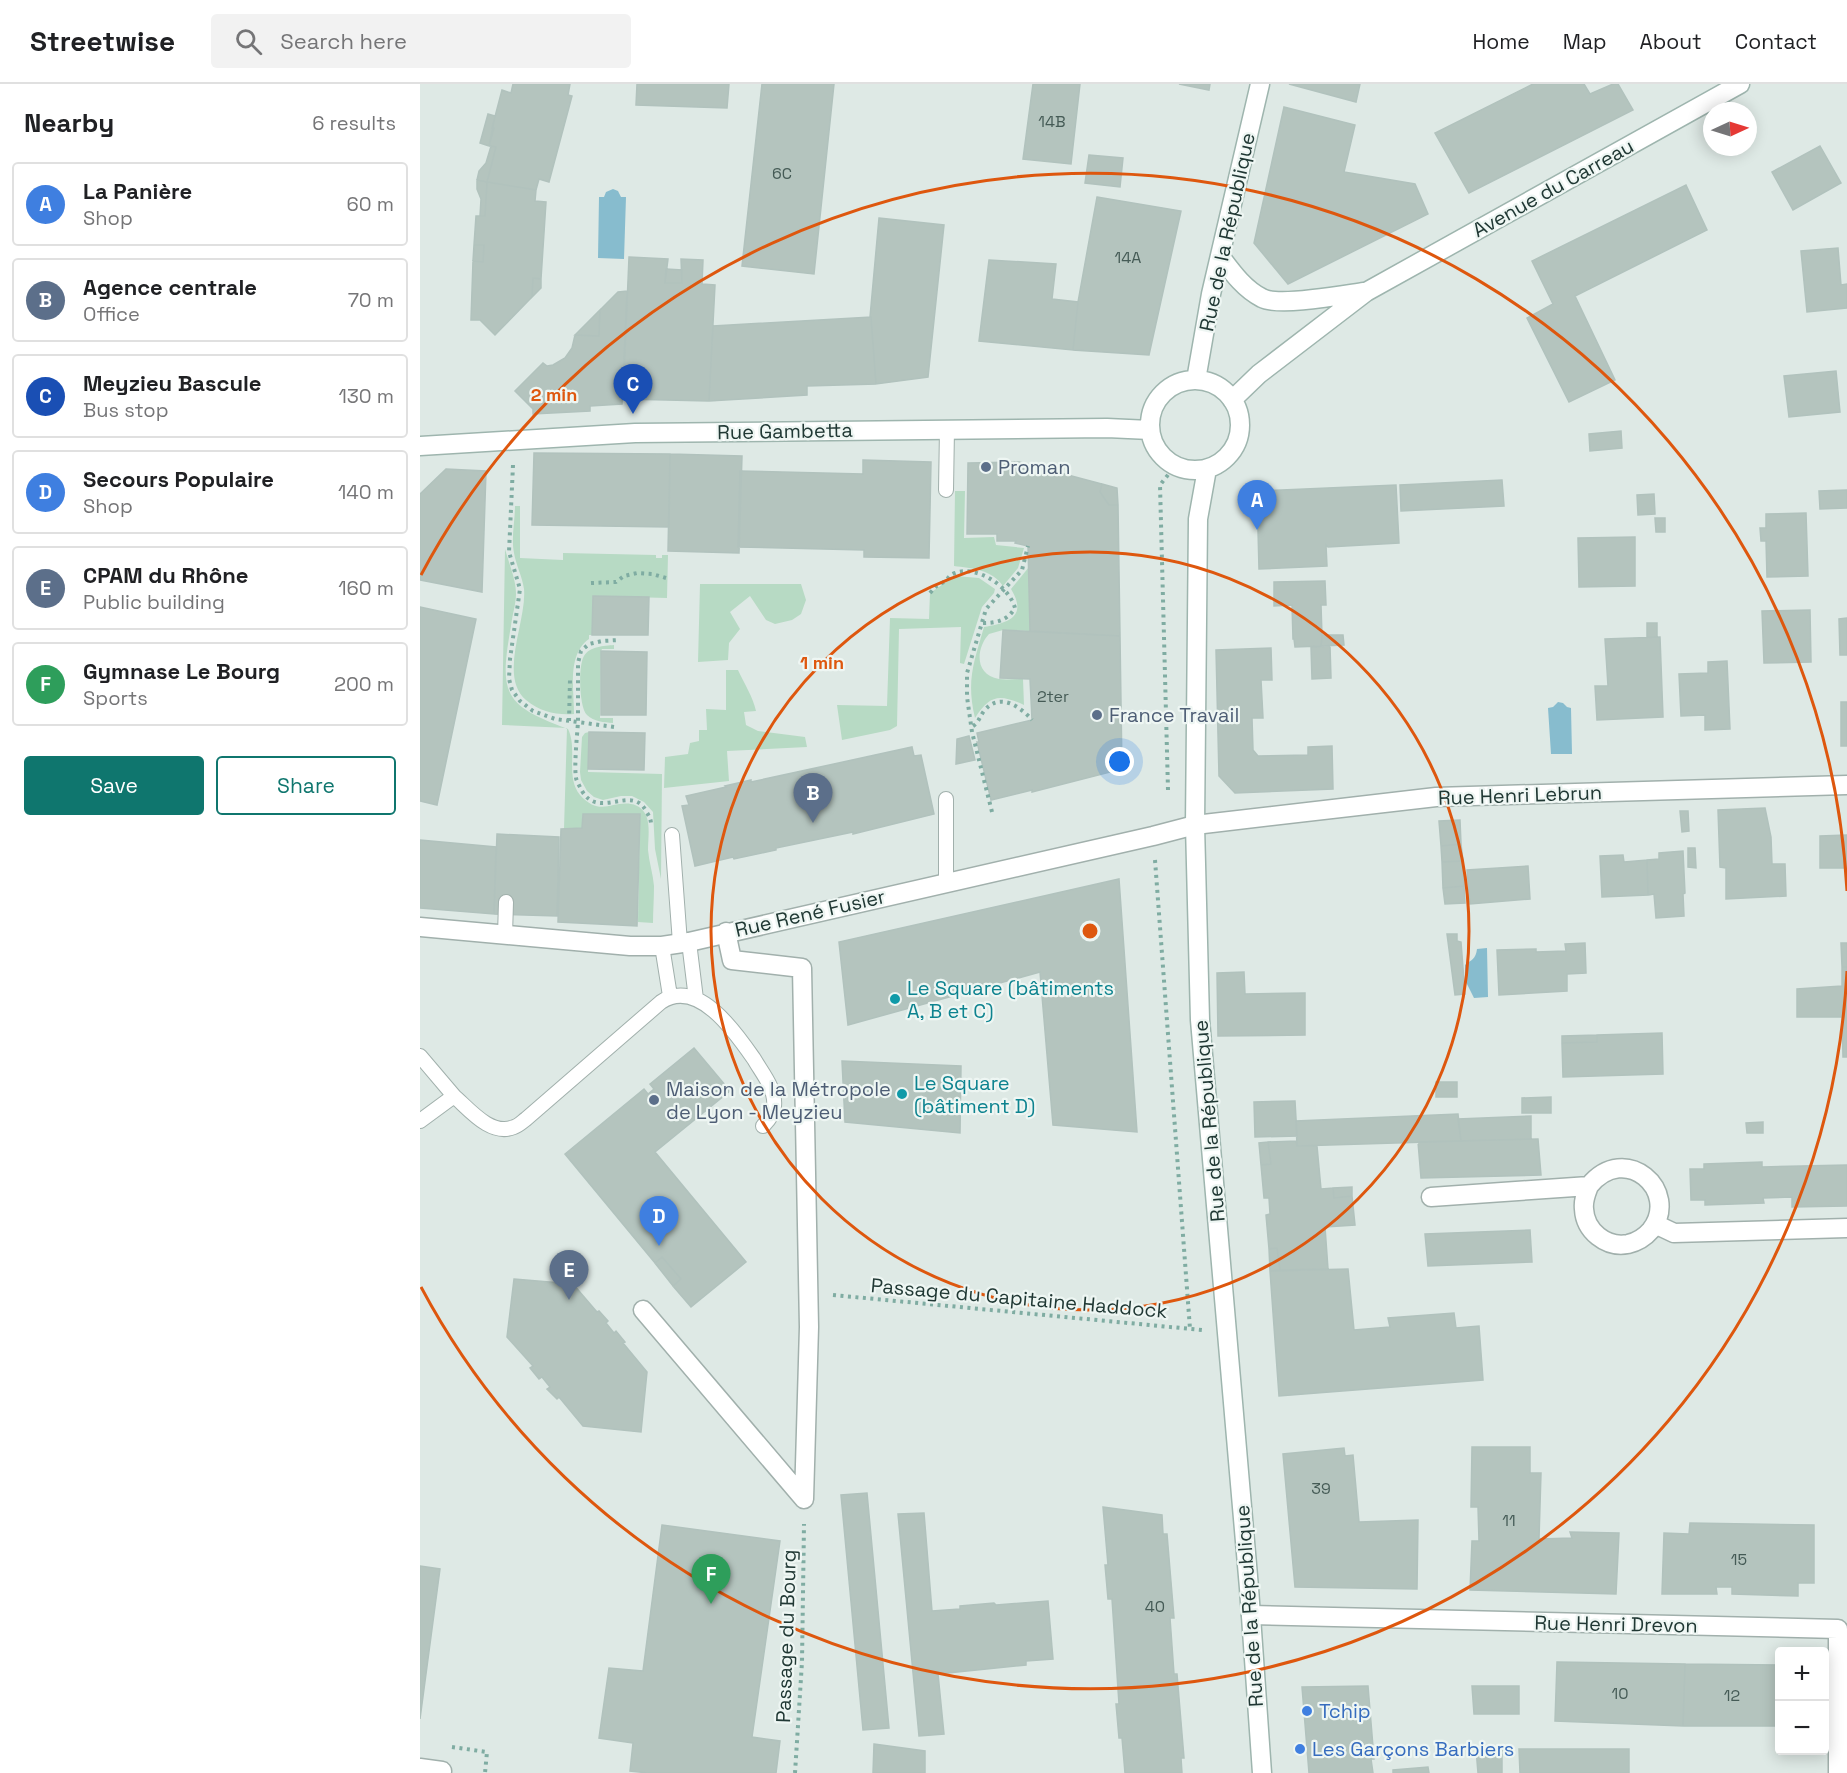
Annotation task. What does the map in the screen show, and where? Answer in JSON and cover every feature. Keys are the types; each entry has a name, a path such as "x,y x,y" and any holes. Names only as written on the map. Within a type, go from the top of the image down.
{"street":[{"name":"Rue de la République","path":"1196,380 1206,316 1260,84"},
{"name":"Avenue du Carreau","path":"1232,400 1259,374 1366,292 1740,84"},
{"name":"Avenue du Carreau","path":"1220,256 1238,279 1264,299 1295,301 1366,292"},
{"path":"1196,380 1210,382 1223,389 1232,400 1239,413 1240,427 1237,441 1230,454 1219,463 1196,471 1175,466 1162,457 1154,445 1150,430 1151,415 1156,400 1167,389 1180,382 1196,380"},
{"name":"Rue Gambetta","path":"420,446 635,433 1107,428 1150,430"},
{"name":"Rue de la République","path":"1207,469 1198,519 1195,825 1200,1020 1251,1615 1262,1773"},
{"name":"Rue Henri Lebrun","path":"1195,825 1437,797 1847,785"},
{"name":"Rue René Fusier","path":"420,927 630,946 662,946 684,943 1195,825"},
{"path":"726,932 732,960 802,968 809,1327 804,1499"},
{"path":"1618,1168 1640,1173 1650,1180 1656,1190 1659,1213 1655,1224 1638,1241 1614,1244 1602,1240 1590,1227 1584,1210 1584,1198 1589,1186 1596,1177 1606,1171 1618,1168"},
{"path":"1431,1197 1589,1186"},
{"path":"1655,1224 1674,1233 1847,1228"},
{"path":"643,1310 804,1499"},
{"name":"Rue Henri Drevon","path":"1251,1615 1838,1629 1838,1773"},
{"path":"420,1768 442,1771"}],"lane":[{"path":"946,490 947,429"},
{"path":"946,799 946,882"},
{"path":"672,835 684,943 696,999"},
{"path":"505,934 506,902"},
{"path":"662,946 670,996"},
{"path":"420,1056 454,1096 487,1125 503,1129 513,1128 670,996 696,999 710,1007 728,1023 768,1081 775,1106 772,1116 763,1126"},
{"path":"420,1121 454,1096"}],"path":[{"path":"513,463 509,552 520,589 510,659 509,679 512,690 520,701 533,711 555,719 614,727"},
{"path":"1168,793 1160,485 1175,466"},
{"path":"992,812 978,760 967,697 967,673 986,609 1022,570 1028,546"},
{"path":"930,593 937,584 957,572 979,574 989,579 1005,590 1015,608 1002,621 982,623"},
{"path":"591,583 615,582 624,576 637,573 666,578"},
{"path":"619,640 589,644 581,651 578,663 576,778 585,795 592,801 602,804 634,800 644,806 651,819 651,828"},
{"path":"569,721 570,680"},
{"path":"972,726 977,724 989,705 1000,702 1011,703 1023,710 1032,720"},
{"path":"1153,836 1190,1329"},
{"name":"Passage du Capitaine Haddock","path":"808,1293 1226,1332"},
{"name":"Passage du Bourg","path":"795,1773 802,1662 804,1499"},
{"path":"446,1746 487,1752 485,1773"}],"green space":[{"path":"955,491 965,491 964,538 994,537 996,545 1024,548 1018,568 1003,586 988,573 954,566"},
{"path":"515,506 520,506 520,558 563,560 563,553 656,555 656,558 668,555 667,598 593,596 592,635 589,635 589,639 577,654 573,673 574,714 548,712 532,704 518,690 514,677 516,648 524,602 524,589 513,547"},
{"path":"505,549 516,588 506,667 511,694 518,704 530,712 565,728 502,725"},
{"path":"1029,567 1030,631 1003,630 989,634 980,653 981,667 991,676 1002,679 1023,679 1024,705 1008,699 996,698 986,704 975,718 971,682 974,661 984,627 1008,621 1013,617 1017,606 1011,589"},
{"path":"955,576 979,578 995,589 982,607 964,664 960,663 961,627 899,629 897,726 890,730 842,740 837,705 887,706 890,618 929,619 930,593"},
{"path":"700,584 801,584 806,600 801,614 792,620 775,624 766,620 750,596 730,612 740,629 729,643 728,660 698,662"},
{"path":"614,645 614,649 602,649 601,651 600,718 613,718 613,723 596,720 584,711 580,677 582,661 590,650"},
{"path":"726,670 738,670 753,701 756,711 744,712 746,725 758,731 805,737 807,747 727,751 729,781 664,788 665,757 688,754 690,743 699,741 699,730 707,730 706,709 726,710"},
{"path":"567,729 572,745 573,780 580,795 587,802 600,807 634,805 646,815 648,850 654,886 653,923 638,922 640,814 583,814 582,828 564,829"},
{"path":"589,732 588,772 662,774 661,879 655,849 653,812 644,802 632,796 603,800 594,797 587,791 581,780 582,737"}],"water":[{"path":"613,189 618,191 621,197 626,197 624,259 598,258 599,197 604,197 606,192"},
{"path":"1558,702 1571,708 1572,754 1551,754 1548,708"},
{"path":"1487,948 1488,997 1474,998 1465,980 1465,965 1474,957 1477,949"}],"building":[{"path":"513,84 570,84 568,95 572,96 549,182 539,179 536,190 487,182 496,147 489,146 502,90 511,93"},
{"path":"637,84 729,84 727,108 636,105"},
{"path":"762,84 834,84 814,274 742,266"},
{"path":"1033,84 1080,84 1071,164 1023,159"},
{"path":"1179,84 1210,84 1209,90"},
{"path":"1289,84 1360,84 1356,102"},
{"path":"1533,84 1584,84 1590,94 1618,84 1633,110 1469,193 1435,133"},
{"path":"1284,107 1355,125 1344,172 1415,184 1428,214 1288,284 1254,243"},
{"path":"488,114 495,116 489,146 480,143"},
{"path":"491,146 496,147 487,182 477,180 479,171 486,163"},
{"path":"1820,146 1841,183 1793,210 1772,172"},
{"path":"1089,155 1123,158 1120,187 1085,183"},
{"path":"477,180 487,182 485,216 480,216 481,199 477,189"},
{"path":"487,182 536,190 535,201 546,202 541,279 533,278 532,297 495,335 480,320 471,320 473,261 483,262 484,245 474,245 476,216 485,216"},
{"path":"1686,185 1707,230 1575,296 1615,380 1569,402 1527,318 1553,304 1532,261"},
{"path":"1097,197 1181,211 1149,355 1073,350 1078,302"},
{"path":"879,218 944,225 928,377 876,384 870,317"},
{"path":"474,245 484,245 483,262 473,261"},
{"path":"1838,248 1841,285 1847,284 1847,308 1807,312 1801,251"},
{"path":"629,257 668,259 665,283 682,283 681,259 703,260 702,284 715,285 709,401 623,399"},
{"path":"989,260 1056,264 1052,299 1078,302 1073,350 979,341"},
{"path":"666,269 682,270 682,283 665,283"},
{"path":"533,278 541,279 541,288 532,297"},
{"path":"627,291 622,404 590,406 590,411 533,414 533,409 515,391 543,363 547,366 553,365 565,358 572,348 575,335 599,336 600,310 618,292"},
{"path":"600,310 599,336 575,335"},
{"path":"871,317 876,384 807,386 807,395 709,401 713,326"},
{"path":"1836,371 1840,412 1789,417 1784,376"},
{"path":"1621,431 1622,448 1590,451 1589,434"},
{"path":"534,453 670,454 669,527 532,525"},
{"path":"670,454 742,456 739,553 668,551"},
{"path":"863,460 931,462 929,558 864,557 864,550 738,547 740,471 863,474"},
{"path":"1019,462 1102,484 1100,492 1109,505 1118,505 1120,636 1030,631 1028,546 1015,543 1016,541 997,541 997,534 967,534 968,463"},
{"path":"446,469 486,471 482,592 420,580 420,494"},
{"path":"1502,480 1504,506 1401,511 1400,485"},
{"path":"1102,484 1117,488 1118,505 1109,505 1100,492"},
{"path":"1396,485 1399,543 1328,547 1326,545 1327,566 1259,569 1257,491"},
{"path":"1847,490 1847,508 1820,509 1819,491"},
{"path":"1654,494 1655,514 1638,515 1637,495"},
{"path":"1806,513 1808,576 1767,577 1766,541 1761,541 1760,528 1766,528 1766,514"},
{"path":"1655,518 1665,518 1665,532 1656,532"},
{"path":"1635,537 1635,586 1579,587 1578,538"},
{"path":"1325,581 1326,605 1321,605 1321,646 1295,647 1292,605 1274,606 1274,582"},
{"path":"593,596 649,597 648,635 592,635"},
{"path":"420,607 476,619 437,805 420,801"},
{"path":"1810,610 1811,662 1764,663 1762,611"},
{"path":"1847,618 1847,655 1840,655 1839,619"},
{"path":"1647,623 1657,623 1657,637 1647,637"},
{"path":"1003,630 1120,636 1122,769 991,800 977,742 979,742 977,733 1032,720 1030,679 1000,678"},
{"path":"1322,635 1343,635 1344,645 1321,646"},
{"path":"1660,637 1663,717 1597,720 1595,686 1608,686 1605,639"},
{"path":"1330,646 1331,678 1312,679 1311,647"},
{"path":"1271,648 1272,680 1261,680 1263,718 1252,718 1253,750 1258,756 1308,755 1308,747 1332,746 1333,789 1235,793 1219,776 1216,650"},
{"path":"601,651 647,652 646,715 601,715"},
{"path":"1727,661 1730,729 1705,730 1705,715 1681,716 1679,674 1708,673 1708,662"},
{"path":"1841,702 1847,702 1847,746 1841,746"},
{"path":"589,732 645,733 644,770 588,769"},
{"path":"969,736 975,760 956,764 957,739"},
{"path":"912,747 914,756 921,755 934,814 853,834 853,832 695,866 682,806 689,805 686,796 751,780 751,782"},
{"path":"1765,808 1771,837 1772,864 1785,864 1786,896 1726,899 1726,868 1720,867 1718,810"},
{"path":"1680,811 1688,811 1689,831 1682,832"},
{"path":"583,814 640,814 637,926 558,922 561,829 582,828"},
{"path":"1460,820 1461,844 1441,846 1439,821"},
{"path":"497,834 559,837 557,916 494,914"},
{"path":"1847,835 1847,868 1820,868 1820,836"},
{"path":"420,840 496,847 494,914 420,908"},
{"path":"1461,844 1463,861 1442,862 1441,846"},
{"path":"1688,848 1695,848 1696,868 1688,867"},
{"path":"1683,851 1684,916 1656,918 1654,894 1648,895 1647,860 1659,859 1659,853"},
{"path":"1623,855 1624,862 1647,860 1648,895 1602,897 1600,856"},
{"path":"1463,861 1464,886 1443,888 1442,862"},
{"path":"1528,866 1530,899 1470,904 1467,870"},
{"name":"Le Square (bâtiments A, B et C)","path":"1119,879 1137,1132 1053,1125 1040,972 848,1025 839,942"},
{"path":"1464,886 1465,903 1445,904 1443,888"},
{"path":"1447,934 1457,934 1457,941 1461,942 1465,994 1455,995"},
{"path":"1585,943 1586,973 1567,974 1567,991 1499,995 1497,950 1566,951 1565,944"},
{"path":"1841,943 1847,943 1847,967 1842,967"},
{"path":"1842,967 1847,967 1847,1057 1843,1057 1842,1017 1797,1017 1797,989 1842,986"},
{"path":"1244,972 1245,994 1305,993 1305,1035 1218,1036 1217,973"},
{"path":"1662,1033 1663,1074 1563,1077 1562,1043 1597,1042 1597,1035"},
{"path":"1597,1035 1597,1042 1562,1043 1562,1036"},
{"path":"694,1048 730,1091 655,1152 746,1262 691,1307 673,1286 681,1279 662,1257 655,1263 565,1154 644,1089 648,1094 654,1089 650,1084"},
{"name":"Le Square (bâtiment D)","path":"842,1061 961,1066 960,1133 845,1122"},
{"path":"1436,1082 1457,1082 1457,1097 1436,1097"},
{"path":"1551,1097 1551,1113 1522,1113 1522,1098"},
{"path":"1295,1101 1297,1136 1255,1137 1254,1102"},
{"path":"1458,1114 1461,1141 1297,1146 1296,1121"},
{"path":"1531,1116 1531,1139 1461,1141 1458,1119"},
{"path":"1763,1122 1763,1133 1747,1133 1746,1123"},
{"path":"1538,1139 1541,1175 1421,1178 1418,1142"},
{"path":"1296,1141 1297,1146 1317,1146 1321,1189 1333,1188 1334,1198 1352,1196 1355,1225 1325,1227 1328,1269 1280,1270 1277,1248 1269,1249 1266,1215 1270,1214 1269,1198 1264,1198 1261,1165 1271,1164 1268,1142"},
{"path":"1268,1142 1271,1164 1261,1165 1259,1143"},
{"path":"1762,1162 1762,1167 1847,1165 1847,1206 1792,1207 1792,1197 1763,1198 1764,1203 1705,1205 1705,1200 1691,1200 1690,1169 1704,1169 1704,1164"},
{"path":"1352,1187 1352,1196 1334,1198 1333,1188"},
{"path":"1530,1230 1532,1262 1428,1266 1425,1234"},
{"path":"1277,1248 1280,1270 1270,1271 1269,1249"},
{"path":"662,1257 681,1279 673,1286 655,1263"},
{"path":"1348,1269 1354,1330 1390,1327 1388,1318 1454,1313 1456,1328 1479,1326 1483,1380 1279,1396 1270,1271"},
{"path":"514,1279 573,1284 597,1312 599,1311 608,1321 606,1323 614,1333 616,1331 647,1372 641,1432 583,1426 559,1397 557,1399 547,1389 550,1387 542,1377 539,1379 530,1368 533,1366 507,1337"},
{"path":"1472,1447 1530,1447 1530,1473 1541,1473 1539,1539 1572,1538 1570,1532 1619,1533 1616,1594 1470,1590 1472,1541 1479,1541 1478,1507 1471,1507"},
{"path":"1344,1448 1345,1456 1353,1455 1359,1522 1418,1520 1417,1589 1295,1587 1283,1454"},
{"path":"867,1493 889,1728 863,1730 841,1495"},
{"path":"1103,1507 1162,1515 1163,1534 1167,1534 1174,1618 1170,1618 1184,1758 1181,1758 1182,1773 1125,1773 1116,1704 1119,1704 1112,1599 1108,1599 1105,1565 1108,1565"},
{"path":"924,1513 932,1611 994,1603 996,1605 1048,1601 1053,1659 1026,1661 1026,1665 938,1674 944,1734 919,1736 898,1514"},
{"path":"1690,1523 1814,1525 1814,1583 1798,1583 1798,1596 1732,1594 1732,1587 1716,1587 1717,1594 1662,1594 1664,1533 1689,1534"},
{"path":"662,1525 780,1541 752,1737 780,1741 776,1773 630,1771 633,1743 599,1738 609,1668 643,1671"},
{"path":"420,1566 440,1569 420,1719"},
{"path":"1557,1662 1685,1664 1683,1726 1555,1721"},
{"path":"1685,1664 1775,1665 1775,1726 1683,1726"},
{"path":"1368,1686 1374,1759 1371,1759 1373,1773 1309,1773 1302,1687"},
{"path":"1472,1686 1519,1686 1519,1714 1474,1714"},
{"path":"874,1744 925,1751 925,1773 873,1773"},
{"path":"1476,1749 1502,1749 1502,1773 1478,1773"},
{"path":"1519,1749 1629,1749 1629,1773 1520,1773"},
{"path":"1428,1767 1429,1773 1393,1773 1393,1770"}],"place":[{"name":"Meyzieu Bascule","path":"633,414"},
{"name":"Proman","path":"986,467"},
{"name":"La Panière","path":"1257,530"},
{"name":"France Travail","path":"1097,715"},
{"name":"Agence centrale","path":"813,823"},
{"name":"Le Square (bâtiments A, B et C)","path":"895,999"},
{"name":"Le Square (bâtiment D)","path":"902,1094"},
{"name":"Maison de la Métropole de Lyon - Meyzieu","path":"654,1100"},
{"name":"Secours Populaire","path":"659,1246"},
{"name":"CPAM du Rhône","path":"569,1300"},
{"name":"Gymnase Le Bourg","path":"711,1604"},
{"name":"Tchip","path":"1307,1711"},
{"name":"Les Garçons Barbiers","path":"1300,1749"}]}
